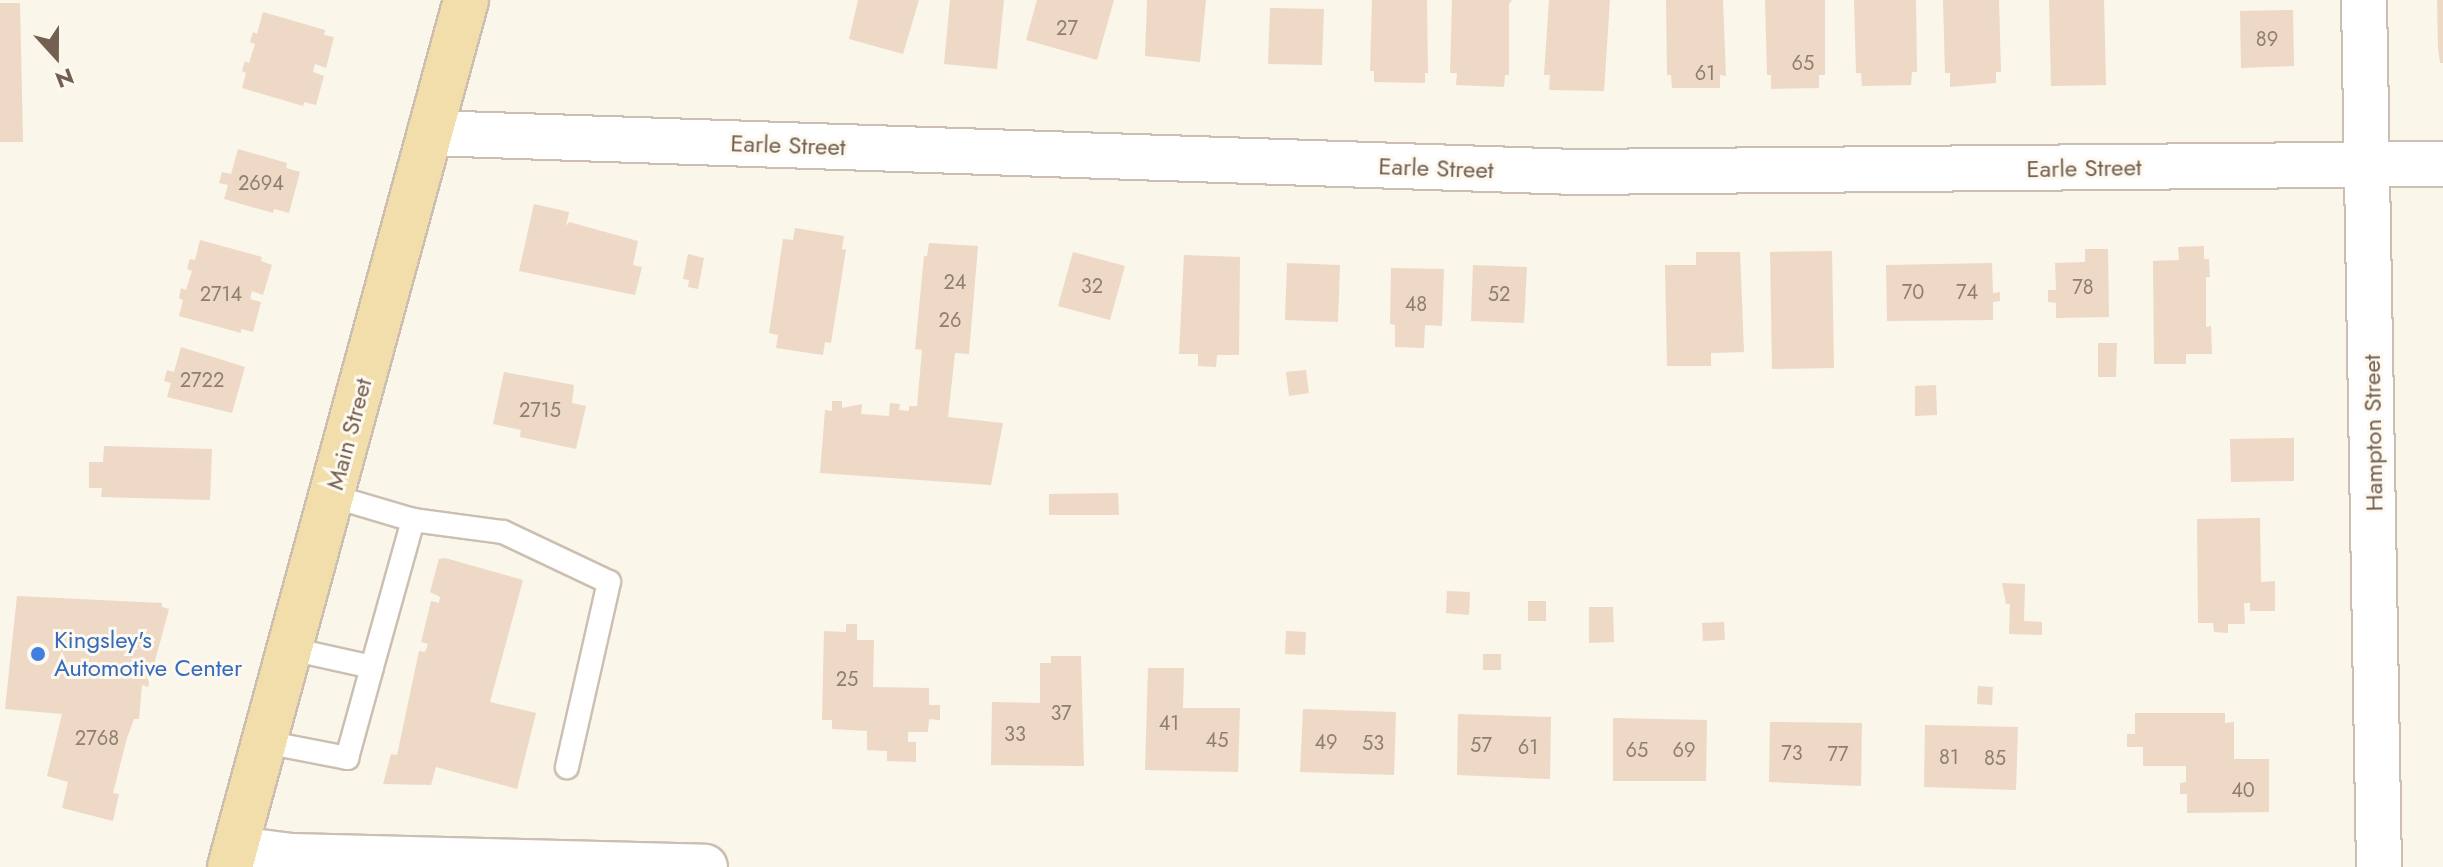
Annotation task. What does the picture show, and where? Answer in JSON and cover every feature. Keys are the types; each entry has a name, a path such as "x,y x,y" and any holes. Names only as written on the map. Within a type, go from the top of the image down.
{"main road":[{"name":"Main Street","path":"234,858 466,0"}],"street":[{"name":"Hampton Street","path":"2364,0 2379,867"},
{"name":"Earle Street","path":"430,133 1575,172 2443,164"},
{"path":"234,858 292,856 705,867"}],"lane":[{"path":"332,496 413,520 503,532 609,582 567,767"},
{"path":"265,742 347,758 413,520"},
{"path":"291,649 372,667"}],"building":[{"path":"858,0 919,0 903,54 849,39"},
{"path":"950,0 1004,0 997,69 944,64"},
{"path":"1037,0 1114,0 1097,60 1026,40"},
{"path":"1147,0 1206,0 1200,62 1145,56"},
{"path":"1372,0 1427,0 1428,73 1425,73 1425,83 1374,82 1374,71 1370,71"},
{"path":"1452,0 1512,0 1509,4 1509,75 1505,75 1504,87 1456,85 1457,73 1450,73"},
{"path":"1549,0 1610,0 1604,91 1549,90 1550,75 1544,75"},
{"path":"1666,0 1723,0 1726,76 1720,75 1720,88 1672,88 1671,75 1667,75"},
{"path":"1765,0 1825,0 1825,75 1819,75 1819,88 1771,89 1771,75 1767,75"},
{"path":"1854,0 1916,0 1917,72 1912,72 1911,85 1862,86 1861,73 1856,73"},
{"path":"1943,0 1999,0 2001,72 1996,72 1996,83 1950,87 1950,73 1945,73"},
{"path":"2049,0 2104,0 2106,85 2051,86"},
{"path":"2437,0 2443,0 2443,63 2440,63 2438,48"},
{"path":"0,3 20,3 23,142 0,142"},
{"path":"1270,8 1324,9 1322,65 1268,64"},
{"path":"2293,10 2294,66 2241,68 2240,11"},
{"path":"263,12 325,30 324,35 334,37 326,68 315,64 313,72 324,76 316,105 304,102 303,106 242,88 246,73 242,71 245,61 249,63 255,44 250,42 253,32 257,34"},
{"path":"238,149 287,163 286,168 300,172 289,213 274,209 273,213 224,199 228,185 219,183 222,172 231,174"},
{"path":"534,204 569,212 566,226 569,222 638,241 633,265 642,267 635,295 519,271"},
{"path":"795,228 844,236 842,249 846,250 831,343 825,342 823,355 776,348 778,335 769,333 783,239 793,240"},
{"path":"200,240 262,257 261,261 272,265 263,295 252,291 250,299 261,302 253,332 241,329 241,333 179,316 183,300 179,298 181,288 186,290 192,271 187,269 190,259 195,260"},
{"path":"929,243 978,246 969,354 955,353 948,417 1003,423 991,485 820,473 825,410 832,411 832,401 842,401 842,408 862,404 861,414 889,416 890,403 900,404 899,410 909,411 909,406 917,406 922,350 915,349 924,256 927,256"},
{"path":"2204,246 2204,259 2209,259 2206,327 2211,326 2212,354 2186,354 2186,364 2154,364 2153,261 2179,260 2178,247"},
{"path":"2085,249 2108,249 2109,317 2056,318 2056,303 2048,302 2048,290 2056,290 2055,263 2085,262"},
{"path":"1832,251 1834,368 1772,369 1770,252"},
{"path":"1073,252 1125,266 1110,320 1058,306"},
{"path":"1696,252 1740,252 1744,352 1711,353 1711,366 1667,366 1665,265 1696,265"},
{"path":"688,254 704,258 698,289 688,287 689,280 683,279"},
{"path":"1184,255 1240,257 1239,355 1217,355 1216,367 1198,366 1198,354 1179,354"},
{"path":"1287,263 1340,265 1338,322 1285,320"},
{"path":"1992,263 1993,293 2000,292 2000,301 1993,302 1993,320 1887,321 1886,265"},
{"path":"1473,265 1527,267 1524,323 1471,321"},
{"path":"1391,268 1444,269 1442,326 1425,325 1424,348 1395,347 1395,325 1390,324"},
{"path":"2098,343 2117,343 2116,377 2098,377"},
{"path":"181,347 245,367 232,413 167,397 171,383 164,381 167,370 174,372"},
{"path":"1306,370 1309,393 1289,396 1286,372"},
{"path":"504,372 574,385 572,403 586,406 576,449 520,437 521,430 493,424"},
{"path":"1936,385 1937,415 1915,416 1915,386"},
{"path":"2294,438 2294,481 2231,482 2230,439"},
{"path":"104,446 212,449 210,500 101,497 102,488 89,488 89,462 103,462"},
{"path":"1118,493 1119,515 1049,515 1049,494"},
{"path":"2260,518 2261,582 2275,581 2275,611 2250,611 2250,603 2244,603 2245,624 2228,624 2228,633 2214,632 2213,623 2198,623 2197,519"},
{"path":"445,558 523,580 490,702 536,713 517,789 436,767 431,785 383,784 391,754 397,755 419,651 425,652 428,644 421,642 431,601 439,603 440,597 430,592 439,559"},
{"path":"2002,583 2025,584 2024,621 2042,622 2042,635 2009,634 2010,604 2006,604"},
{"path":"1447,591 1470,592 1469,615 1446,613"},
{"path":"17,596 162,603 162,607 169,609 148,687 142,685 139,719 134,719 127,738 113,793 119,794 113,821 62,808 68,782 47,776 62,714 5,709"},
{"path":"1528,601 1546,601 1546,621 1528,621"},
{"path":"1589,607 1613,607 1614,642 1589,643"},
{"path":"1724,622 1725,640 1703,641 1702,623"},
{"path":"846,624 857,624 857,640 874,640 873,687 929,688 929,705 940,705 940,720 929,719 928,732 908,732 908,742 916,742 916,762 887,761 887,751 867,750 867,731 832,729 832,720 822,720 824,631 846,632"},
{"path":"1286,631 1306,632 1305,655 1285,654"},
{"path":"1483,654 1501,654 1501,670 1483,670"},
{"path":"1051,656 1081,656 1084,766 991,765 992,702 1040,703 1040,663 1051,663"},
{"path":"1148,668 1184,668 1183,708 1240,708 1238,772 1145,770"},
{"path":"1978,686 1993,687 1992,705 1977,704"},
{"path":"1303,709 1396,712 1394,775 1300,772"},
{"path":"2135,713 2225,713 2225,723 2234,722 2234,759 2269,759 2269,812 2187,813 2187,794 2180,794 2180,783 2186,782 2186,766 2143,766 2143,747 2127,747 2127,734 2135,734"},
{"path":"1458,714 1551,717 1550,779 1457,775"},
{"path":"1613,718 1707,720 1706,781 1613,781"},
{"path":"1770,722 1862,723 1861,786 1769,782"},
{"path":"1925,725 2018,727 2016,790 1924,787"}],"place":[{"name":"Kingsley's Automotive Center","path":"38,654"}]}
